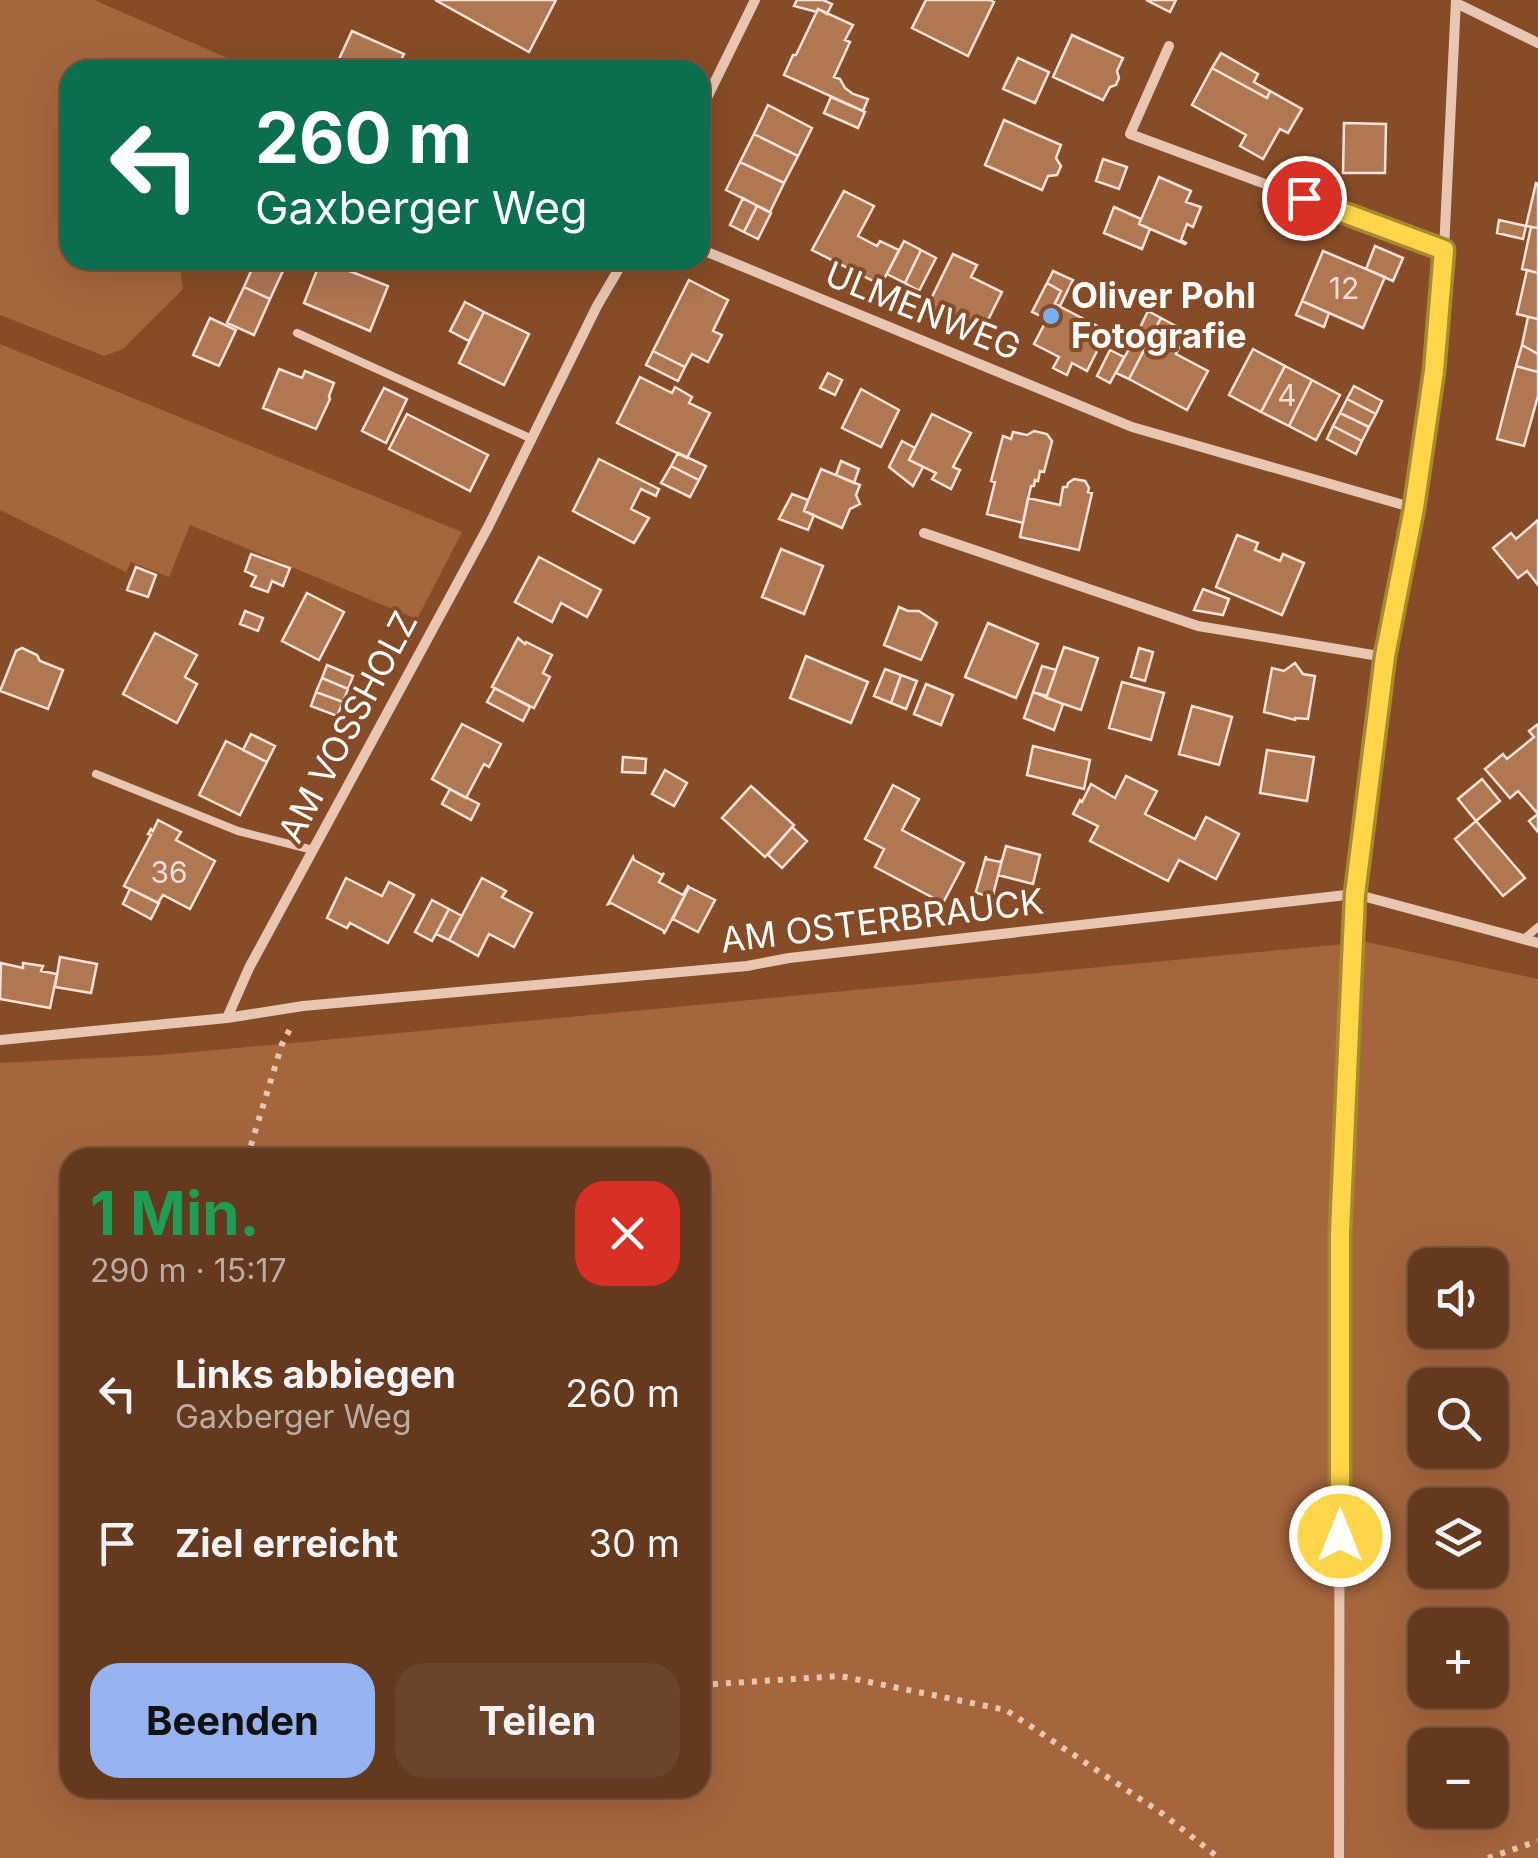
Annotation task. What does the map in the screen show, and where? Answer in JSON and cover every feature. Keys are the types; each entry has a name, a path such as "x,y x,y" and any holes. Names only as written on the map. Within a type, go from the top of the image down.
{"street":[{"path":"710,92 755,0"},
{"path":"1339,1858 1340,1232 1355,894 1385,656 1414,508 1434,371 1456,1 1538,44"},
{"path":"1169,46 1130,134 1444,250"},
{"name":"ULMENWEG","path":"710,254 1132,427 1414,508"},
{"name":"AM VOSSHOLZ","path":"227,1018 249,968 488,527 618,270"},
{"path":"924,533 1198,626 1385,656"},
{"name":"AM OSTERBRAUCK","path":"227,1018 302,1006 747,966 789,958 1355,894 1538,943"},
{"path":"0,1040 227,1018"}],"lane":[{"path":"296,334 532,439"},
{"path":"96,774 238,831 312,850"},
{"path":"1524,940 1538,927"}],"path":[{"path":"250,1148 282,1044 302,1006"},
{"path":"710,1684 840,1676 1006,1710 1164,1814 1219,1858"},
{"path":"1488,1858 1538,1841"}],"shaded area":[{"path":"0,0 94,0 232,60 60,60 60,270 180,270 183,289 123,349 104,356 0,315"},
{"path":"0,344 462,532 417,619 190,525 169,577 131,562 126,572 0,510"},
{"path":"1366,942 1538,979 1538,1858 0,1858 0,1063 160,1055"}],"building":[{"path":"435,0 556,0 529,52"},
{"path":"797,0 832,4 827,14 794,6"},
{"path":"926,0 994,2 968,56 912,28"},
{"path":"1146,0 1176,0 1170,12"},
{"path":"818,9 853,25 845,40 850,42 834,77 853,94 868,99 863,111 784,75"},
{"path":"352,31 404,54 401,60 339,60"},
{"path":"1072,35 1123,58 1116,85 1110,87 1103,100 1053,77"},
{"path":"1221,53 1258,74 1254,82 1270,91 1267,98 1212,68"},
{"path":"1018,58 1049,72 1035,103 1003,89"},
{"path":"1212,68 1267,98 1270,91 1302,109 1288,133 1280,129 1263,159 1240,146 1246,135 1192,105"},
{"path":"831,97 865,112 858,128 824,113"},
{"path":"768,105 812,128 798,156 754,134"},
{"path":"1004,120 1061,145 1056,158 1061,166 1057,175 1048,176 1042,190 985,165"},
{"path":"1344,123 1386,124 1385,173 1343,173"},
{"path":"754,134 798,156 784,183 740,162"},
{"path":"1103,159 1127,167 1119,189 1096,181"},
{"path":"740,162 784,183 770,212 726,190"},
{"path":"1159,177 1191,191 1186,202 1201,207 1193,227 1187,224 1181,240 1185,244 1139,224"},
{"path":"1538,184 1538,228 1526,226"},
{"path":"844,191 874,206 858,236 877,246 880,241 899,250 881,285 812,250"},
{"path":"743,198 757,206 744,232 730,225"},
{"path":"757,206 771,213 758,239 744,232"},
{"path":"1114,207 1141,219 1139,224 1150,229 1142,249 1104,233"},
{"path":"1499,220 1526,226 1523,239 1497,233"},
{"path":"1531,227 1538,228 1538,273 1522,269"},
{"path":"904,241 921,250 905,283 887,274"},
{"path":"1375,246 1403,258 1393,281 1366,269"},
{"path":"921,250 936,258 919,291 905,283"},
{"path":"1323,251 1385,277 1363,328 1302,301"},
{"path":"953,254 977,265 971,277 1002,292 982,332 928,305"},
{"path":"252,270 283,270 270,299 244,287"},
{"path":"317,270 347,270 388,286 370,331 304,303"},
{"path":"1527,270 1538,273 1538,319 1517,314"},
{"path":"1053,271 1073,280 1060,306 1055,304 1061,291 1047,283"},
{"path":"689,280 728,300 713,331 722,335 708,362 692,354 685,367 653,351"},
{"path":"1047,283 1061,291 1047,319 1032,312"},
{"path":"244,287 270,299 254,335 227,323"},
{"path":"1302,301 1329,313 1324,327 1296,315"},
{"path":"465,302 484,312 469,341 450,331"},
{"path":"1055,304 1107,331 1087,371 1072,363 1067,375 1053,368 1059,357 1034,344"},
{"path":"1148,311 1161,318 1148,342 1136,336"},
{"path":"484,312 529,334 504,385 459,363"},
{"path":"1528,317 1538,319 1538,354 1522,345"},
{"path":"210,318 236,330 219,366 193,355"},
{"path":"1161,318 1187,332 1176,354 1208,371 1187,410 1129,379"},
{"path":"1136,336 1148,342 1129,379 1116,373"},
{"path":"1522,345 1538,354 1538,372 1516,366"},
{"path":"1253,349 1285,366 1261,412 1229,395"},
{"path":"1110,350 1124,357 1110,383 1097,376"},
{"path":"653,351 685,367 678,381 646,365"},
{"path":"1285,366 1312,380 1289,426 1261,412"},
{"path":"1516,366 1538,372 1538,396 1524,446 1497,439"},
{"path":"279,369 302,378 305,371 334,383 316,429 263,408"},
{"path":"828,373 842,380 835,395 820,388"},
{"path":"640,377 672,393 675,387 692,397 689,403 710,413 687,458 617,423"},
{"path":"1312,380 1340,395 1316,440 1289,426"},
{"path":"1354,386 1382,401 1376,414 1347,399"},
{"path":"384,388 407,399 386,443 362,431"},
{"path":"861,389 899,410 881,447 842,428"},
{"path":"1347,399 1376,414 1369,427 1340,413"},
{"path":"1340,413 1369,427 1362,441 1333,426"},
{"path":"407,414 488,455 470,491 389,449"},
{"path":"932,414 971,433 953,467 960,470 951,489 932,479 936,473 909,460"},
{"path":"1333,426 1362,441 1356,454 1327,439"},
{"path":"1034,431 1047,434 1052,441 1044,472 1040,471 1038,481 1031,486 1023,523 987,514 1003,436 1011,439 1013,432 1027,435"},
{"path":"902,441 915,448 909,460 923,467 913,486 889,467"},
{"path":"678,453 706,466 699,480 671,466"},
{"path":"599,459 659,489 656,496 641,489 631,509 649,518 634,543 573,511"},
{"path":"841,461 859,469 854,483 836,475"},
{"path":"671,466 699,480 690,497 661,483"},
{"path":"821,469 860,485 856,495 860,504 850,509 842,528 804,511"},
{"path":"1074,479 1085,481 1092,493 1079,550 1020,537 1028,498 1060,505 1063,487"},
{"path":"792,494 808,500 804,511 814,515 808,530 779,519"},
{"path":"1538,520 1538,585 1527,571 1518,578 1493,548 1511,533 1516,539"},
{"path":"1237,535 1258,543 1255,550 1280,561 1283,554 1304,563 1282,615 1216,587"},
{"path":"781,549 823,566 804,614 762,597"},
{"path":"251,554 290,568 283,586 272,581 268,592 251,586 256,576 245,571"},
{"path":"539,557 601,590 587,617 561,603 552,622 515,602"},
{"path":"136,567 156,575 148,597 127,590"},
{"path":"1203,589 1229,599 1223,615 1194,610"},
{"path":"307,593 344,612 319,660 282,641"},
{"path":"899,607 919,611 937,623 921,660 884,645"},
{"path":"245,611 263,618 258,631 240,624"},
{"path":"988,623 1038,644 1016,698 965,677"},
{"path":"155,633 197,655 185,677 197,684 177,723 123,694"},
{"path":"518,638 552,655 543,673 550,677 534,708 492,687"},
{"path":"1064,647 1098,658 1081,710 1046,698"},
{"path":"22,648 63,670 48,709 0,691 16,651"},
{"path":"1139,648 1153,652 1145,681 1131,677"},
{"path":"806,656 868,682 851,723 790,698"},
{"path":"1295,663 1303,674 1315,676 1308,719 1295,720 1264,712 1272,668 1284,671"},
{"path":"327,665 353,676 348,689 322,678"},
{"path":"1042,666 1056,670 1047,696 1033,692"},
{"path":"885,669 901,675 891,703 874,696"},
{"path":"901,675 917,681 906,709 891,703"},
{"path":"322,678 348,689 343,702 316,692"},
{"path":"1122,682 1164,693 1151,740 1109,728"},
{"path":"926,684 953,695 941,725 914,714"},
{"path":"495,688 530,707 523,721 487,702"},
{"path":"316,692 343,702 337,716 311,706"},
{"path":"1033,692 1063,704 1054,730 1024,718"},
{"path":"1192,706 1232,717 1219,765 1179,754"},
{"path":"462,724 501,744 489,767 484,764 466,798 432,779"},
{"path":"1538,724 1538,814 1518,791 1510,798 1485,769 1503,754 1507,759 1534,737 1529,731"},
{"path":"251,734 275,746 267,762 243,750"},
{"path":"226,741 267,762 240,815 199,795"},
{"path":"1033,746 1090,760 1084,789 1027,775"},
{"path":"1267,750 1314,757 1307,801 1260,793"},
{"path":"623,757 646,759 645,773 622,772"},
{"path":"665,770 687,783 674,806 652,794"},
{"path":"1126,776 1157,791 1145,814 1195,839 1206,817 1239,834 1216,879 1179,860 1168,881 1090,841 1098,826 1073,814 1080,800 1091,784 1115,798"},
{"path":"1482,779 1500,801 1476,821 1458,799"},
{"path":"893,785 919,799 902,830 964,863 943,903 875,867 884,849 865,839"},
{"path":"751,786 794,825 765,857 722,818"},
{"path":"450,789 479,804 471,820 442,804"},
{"path":"1538,814 1538,832 1529,821"},
{"path":"158,820 181,832 176,840 215,861 190,909 163,895 158,903 124,886"},
{"path":"1476,821 1525,878 1503,896 1455,839"},
{"path":"792,827 807,841 782,868 768,855"},
{"path":"1006,846 1040,855 1033,884 998,875"},
{"path":"986,856 1002,860 992,899 975,895"},
{"path":"633,857 664,873 659,882 683,895 689,887 664,934 608,904"},
{"path":"346,878 382,896 389,882 414,895 388,943 350,923 347,928 327,918"},
{"path":"482,878 506,891 502,897 532,913 514,947 489,934 478,956 449,940"},
{"path":"689,887 715,900 698,932 673,919"},
{"path":"130,889 159,903 151,919 123,904"},
{"path":"432,900 449,909 432,941 415,932"},
{"path":"449,909 462,916 449,940 436,934"},
{"path":"60,957 97,964 91,993 55,987"},
{"path":"1,963 23,968 23,963 43,966 41,971 57,974 50,1008 0,999"}],"place":[{"name":"Oliver Pohl Fotografie","path":"1051,316"}],"route":[{"path":"1304,198 1444,250 1434,371 1414,508 1385,656 1355,894 1340,1232 1340,1536"}]}
